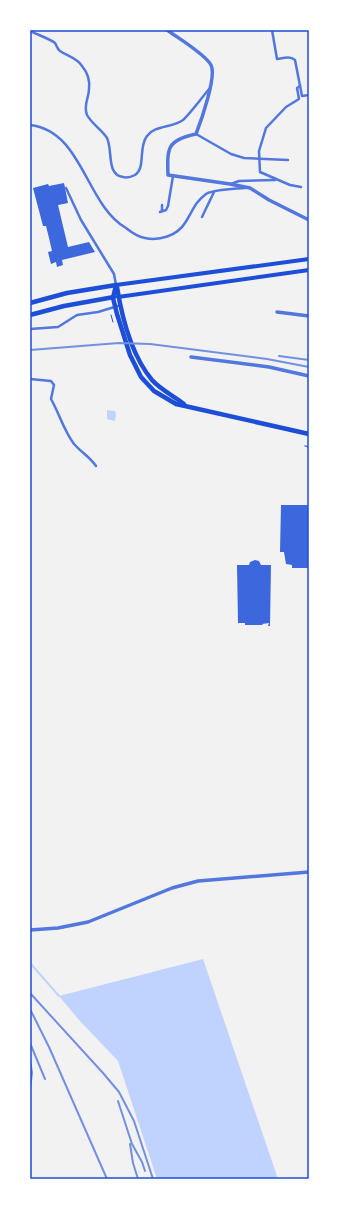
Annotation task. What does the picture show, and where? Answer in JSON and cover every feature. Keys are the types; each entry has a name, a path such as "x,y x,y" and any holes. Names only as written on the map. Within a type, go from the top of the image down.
{"highway":[{"path":"116,285 118,297 134,350 143,367 153,380 185,406"},
{"path":"116,285 113,298 130,355 141,377 154,390 176,404 309,434"},
{"path":"30,303 67,293 116,285"},
{"path":"30,315 64,306 118,297"}],"main road":[{"path":"116,285 309,258"},
{"path":"118,297 309,270"}],"street":[{"path":"168,30 208,61 212,69 210,87 196,134"},
{"path":"272,30 278,59 288,57 295,60 302,96 309,95"},
{"path":"30,31 55,43 58,50 72,57 82,65 89,81 90,90 85,103 87,115 106,137 110,145 111,164 114,171 120,176 130,177 136,174 140,169 142,145 147,135 159,128 182,120 210,87"},
{"path":"300,86 297,88 299,99 286,107 266,128 258,151 258,159 260,172 290,185 301,187"},
{"path":"30,125 40,126 53,133 72,152 84,170 105,209 124,227 143,238 167,237 178,231 184,224 196,202 208,193 246,188"},
{"path":"288,160 244,158 231,154 196,134 182,137 172,144 168,157 168,175 250,188 269,200 309,220"},
{"path":"162,205 161,212 166,210 168,206 173,176"},
{"path":"230,184 239,181 278,180"},
{"path":"66,188 81,220 114,274 116,285"},
{"path":"202,217 214,192"},
{"path":"30,329 58,326 78,315 98,312 121,305"},
{"path":"277,312 309,316"},
{"path":"191,357 269,367 309,376"},
{"path":"30,379 51,381 54,385 51,399 69,436 84,454 91,458 96,466"},
{"path":"30,930 58,928 88,922 172,888 198,881 309,872"}],"lane":[{"path":"305,446 309,447"}],"water":[{"path":"107,410 115,411 115,421 107,419"},
{"path":"203,959 278,1179 157,1179 118,1061 79,1020 59,996"}],"building":[{"path":"64,183 68,203 58,205 68,247 89,242 95,252 62,260 63,265 57,267 56,262 51,264 48,252 52,251 49,238 46,226 43,226 33,188 48,184 49,186"},
{"path":"281,505 309,505 309,568 292,568 292,565 286,564 284,552 280,552"},
{"path":"255,560 259,561 261,565 271,565 270,626 268,626 269,623 262,624 263,625 245,625 245,623 238,623 237,565 249,565 250,562"}],"waterway":[{"path":"30,963 59,996"}],"railway":[{"path":"30,350 119,343 150,344 267,359 309,367"},
{"path":"279,356 309,360"},
{"path":"30,993 119,1092 134,1121 153,1179"},
{"path":"30,1009 49,1047 107,1179"},
{"path":"30,1043 45,1079"},
{"path":"30,1060 32,1073 30,1089"},
{"path":"118,1101 132,1144 142,1162 145,1171"},
{"path":"130,1144 133,1163 138,1179"}]}
